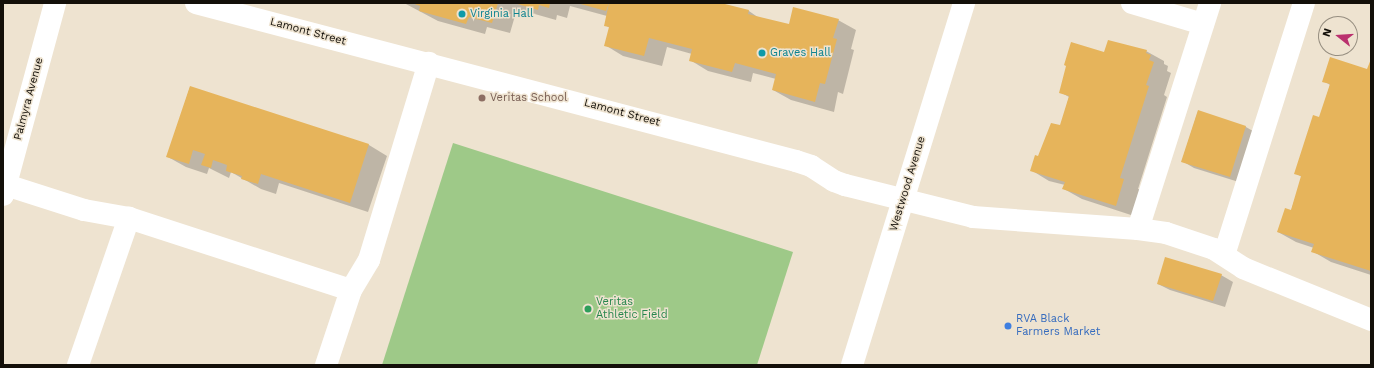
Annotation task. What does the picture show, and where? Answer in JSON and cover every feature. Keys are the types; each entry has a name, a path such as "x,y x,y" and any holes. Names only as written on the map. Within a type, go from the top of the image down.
{"street":[{"name":"Palmyra Avenue","path":"4,190 55,3"},
{"name":"Lamont Street","path":"196,3 429,63 796,161 811,166 834,181 981,219 1158,231 1206,246 1224,255 1242,268 1371,320"},
{"name":"Westwood Avenue","path":"852,365 964,3"},
{"path":"1132,3 1203,24"},
{"path":"1138,229 1210,3"},
{"path":"1224,255 1304,3"},
{"path":"326,365 351,290 369,260 429,63"},
{"path":"4,190 84,210 129,218 351,290"},
{"path":"78,365 129,218"}],"green space":[{"name":"Veritas Athletic Field","path":"453,143 793,252 757,365 382,365"}],"building":[{"name":"Virginia Hall","path":"412,3 498,3 492,23 469,17 466,24 419,11 420,6"},
{"name":"Virginia Hall","path":"514,3 550,3 549,8 539,5 538,10"},
{"path":"577,3 609,3 606,11"},
{"name":"Graves Hall","path":"609,3 721,3 749,10 748,14 789,24 793,7 839,19 833,38 837,39 825,84 820,83 815,102 772,90 776,74 735,63 732,72 689,61 692,49 649,38 644,56 604,46 609,27 604,26"},
{"path":"1108,40 1147,50 1146,53 1151,55 1149,60 1154,62 1146,85 1149,86 1120,178 1124,179 1116,206 1062,189 1065,182 1030,171 1035,155 1038,156 1051,123 1060,125 1069,96 1059,93 1066,66 1064,65 1071,42 1104,52"},
{"path":"1330,57 1367,69 1371,59 1371,271 1311,252 1314,244 1277,232 1285,208 1291,210 1301,176 1294,174 1313,115 1319,117 1330,84 1322,82"},
{"path":"190,86 369,144 350,203 261,174 258,184 241,179 242,176 226,171 227,165 213,160 211,168 201,165 205,154 193,150 189,164 166,157"},
{"path":"1198,110 1246,126 1230,177 1181,162"},
{"path":"1165,257 1222,274 1213,301 1157,284"}],"place":[{"name":"Virginia Hall","path":"462,14"},
{"name":"Graves Hall","path":"762,53"},
{"name":"Veritas School","path":"482,98"},
{"name":"Veritas Athletic Field","path":"588,309"},
{"name":"RVA Black Farmers Market","path":"1008,326"}]}
